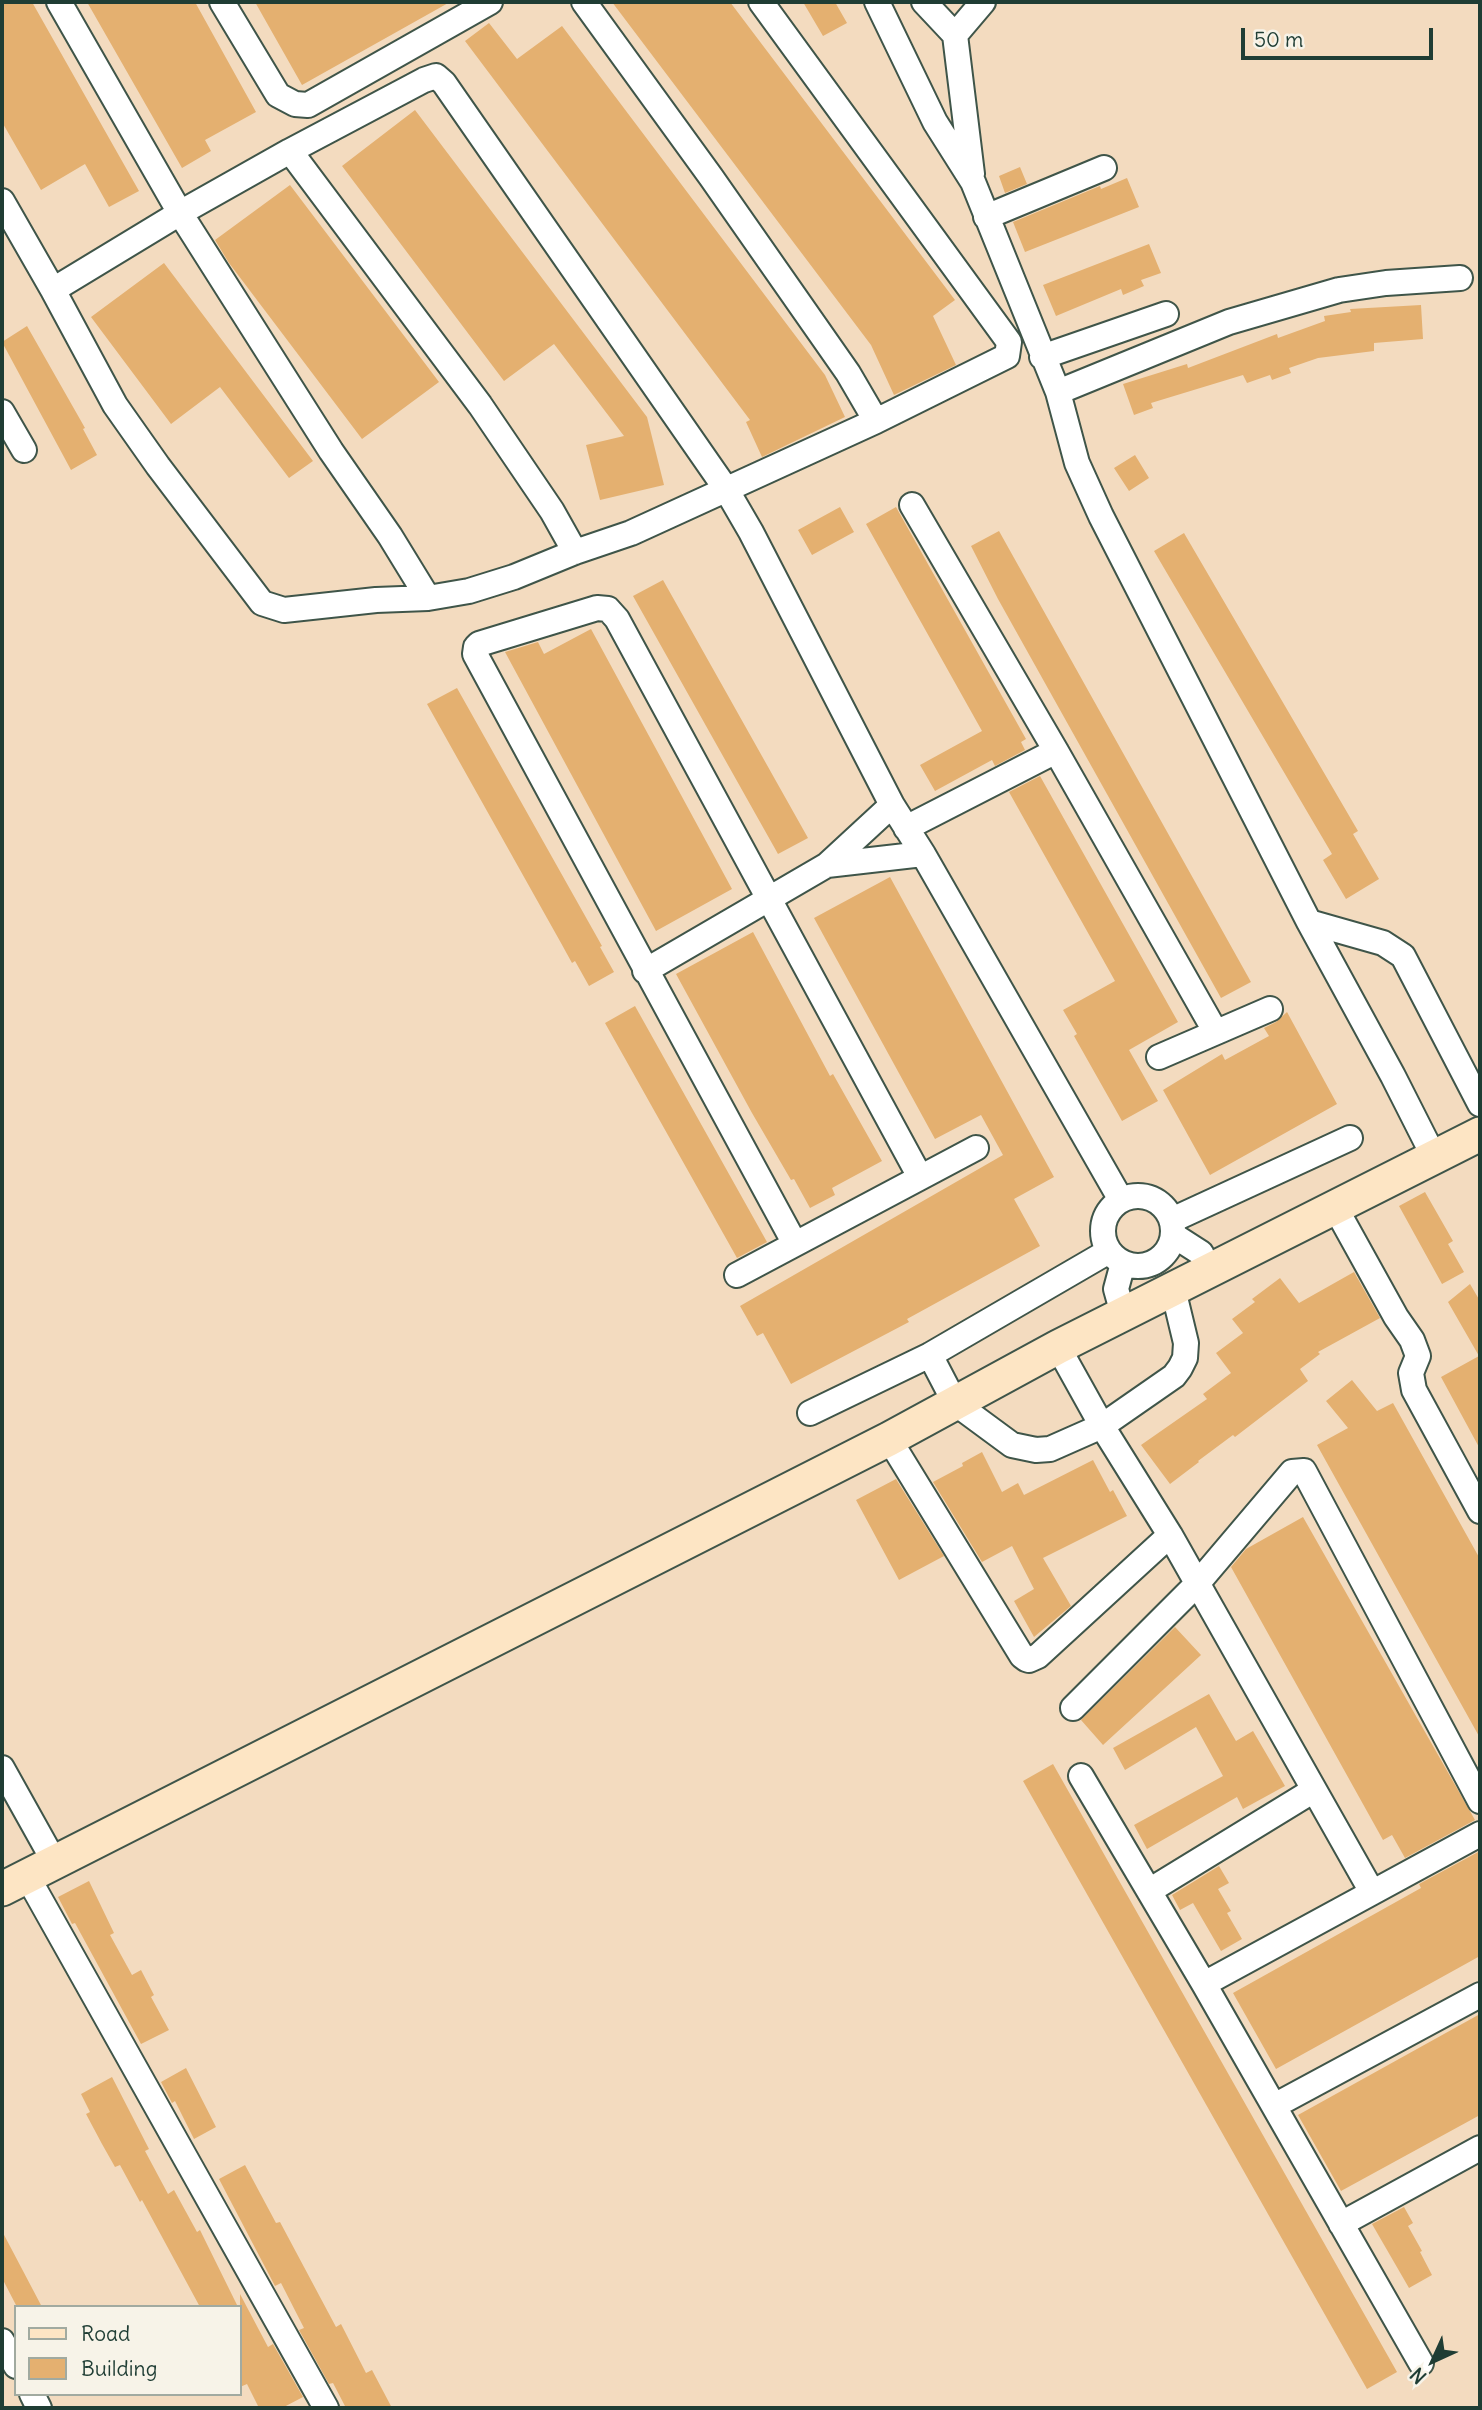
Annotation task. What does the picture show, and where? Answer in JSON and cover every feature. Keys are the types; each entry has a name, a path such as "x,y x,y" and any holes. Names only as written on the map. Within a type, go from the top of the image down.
{"street":[{"path":"59,2 180,213 428,598"},
{"path":"222,2 278,95 295,104 308,105 490,2"},
{"path":"584,2 848,373 876,421"},
{"path":"2,201 115,405 262,603 284,610 376,600 428,598 469,591 731,498 876,421 1003,360 1010,351 1009,342 761,2"},
{"path":"877,2 934,122 973,182 1058,392 1077,463 1101,516 1309,922 1434,1157"},
{"path":"924,2 955,35 973,182"},
{"path":"955,35 983,2"},
{"path":"53,290 180,213 290,151 436,76 444,83 731,498 892,805 923,854 1121,1200"},
{"path":"290,151 466,386 552,511 575,552"},
{"path":"986,217 1104,168"},
{"path":"1058,392 1229,322 1339,290 1386,283 1460,278"},
{"path":"1042,357 1166,314"},
{"path":"2,412 24,450"},
{"path":"912,505 1215,1031"},
{"path":"795,1244 475,654 480,643 597,608 608,609 617,619 920,1177"},
{"path":"906,828 1056,751"},
{"path":"645,971 827,865 892,805"},
{"path":"827,865 923,854"},
{"path":"1309,922 1383,943 1403,956 1480,1104"},
{"path":"1159,1056 1270,1009"},
{"path":"28,1876 889,1438 1058,1347 1480,1134"},
{"path":"810,1413 930,1355 1116,1257 1139,1266 1155,1262 1167,1251 1173,1228 1350,1138"},
{"path":"737,1275 976,1147"},
{"path":"1123,1314 1116,1289 1116,1257 1103,1237 1103,1223 1110,1209 1121,1200 1133,1195 1157,1201 1166,1209 1173,1228 1201,1253 1209,1272"},
{"path":"1335,1207 1396,1317 1412,1340 1418,1356 1411,1373 1414,1390 1480,1511"},
{"path":"930,1355 955,1403 1012,1445 1024,1449 1050,1449 1102,1426 1174,1376 1185,1359 1186,1343 1173,1289"},
{"path":"1058,1347 1102,1426 1172,1539 1372,1892"},
{"path":"889,1438 1026,1659 1038,1656 1172,1539"},
{"path":"1073,1709 1193,1576 1292,1472 1300,1470 1307,1473 1480,1801"},
{"path":"2,1768 28,1876 326,2408"},
{"path":"1081,1776 1204,1984 1421,2363"},
{"path":"1149,1891 1314,1790"},
{"path":"1204,1984 1480,1834"},
{"path":"1274,2106 1480,1995"},
{"path":"1341,2224 1480,2148"},
{"path":"2,2341 14,2362"}],"building":[{"path":"2,2 32,2 139,191 109,207 85,164 41,190 2,122"},
{"path":"87,2 195,2 256,112 205,140 211,151 182,168"},
{"path":"255,2 450,2 302,85"},
{"path":"612,2 730,2 955,300 933,316 956,365 894,395 871,345"},
{"path":"803,2 835,2 847,23 823,36"},
{"path":"489,23 517,59 562,26 825,375 845,417 762,457 746,422 750,420 465,41"},
{"path":"415,110 647,417 664,485 600,500 586,445 624,436 554,344 504,381 342,166"},
{"path":"1020,167 1027,184 1005,193 999,176"},
{"path":"1127,178 1139,207 1025,252 1013,222 1100,186 1101,189"},
{"path":"290,185 439,382 362,439 229,263 215,240"},
{"path":"1149,244 1161,273 1141,280 1144,286 1123,295 1121,289 1056,316 1043,285"},
{"path":"164,263 313,461 289,478 220,387 171,424 91,317"},
{"path":"1421,305 1423,339 1374,343 1374,351 1318,358 1289,368 1291,373 1272,380 1270,375 1247,383 1243,375 1151,403 1153,408 1134,415 1123,384 1187,364 1188,368 1277,334 1278,338 1325,321 1324,316 1351,312 1350,309"},
{"path":"27,326 85,428 83,429 97,455 71,470 2,342"},
{"path":"1135,455 1149,478 1129,491 1114,468"},
{"path":"840,507 854,532 812,555 798,530"},
{"path":"896,507 1026,739 1021,742 1025,750 995,766 992,760 935,791 920,765 982,731 866,524"},
{"path":"999,531 1251,982 1221,998 971,546"},
{"path":"1184,533 1358,831 1353,834 1379,879 1346,899 1323,860 1332,854 1154,551"},
{"path":"663,580 808,838 778,854 633,596"},
{"path":"591,629 732,889 656,931 505,652 538,642 544,654"},
{"path":"457,688 614,972 589,986 575,961 572,963 427,704"},
{"path":"1040,776 1178,1022 1129,1050 1158,1101 1122,1121 1074,1036 1077,1034 1063,1010 1115,981 1009,792"},
{"path":"890,877 1054,1177 1014,1199 1040,1246 907,1319 909,1322 791,1384 763,1333 757,1336 740,1306 1003,1155 981,1115 935,1139 814,918"},
{"path":"753,932 830,1076 833,1074 882,1161 832,1188 835,1195 810,1208 752,1113 676,974"},
{"path":"635,1006 767,1242 737,1258 605,1023"},
{"path":"1287,1012 1337,1104 1210,1175 1163,1090 1222,1054 1225,1060 1269,1036 1264,1028"},
{"path":"1425,1192 1453,1241 1448,1244 1464,1272 1442,1284 1399,1206"},
{"path":"1354,1272 1380,1318 1318,1352 1320,1354 1300,1369 1308,1381 1170,1484 1141,1445 1207,1399 1203,1394 1231,1373 1216,1353 1243,1333 1232,1319 1255,1302 1252,1299 1280,1278 1299,1303"},
{"path":"1470,1284 1480,1301 1480,1449 1441,1377 1479,1356 1448,1302"},
{"path":"1352,1380 1377,1411 1393,1403 1480,1559 1480,1738 1317,1445 1348,1428 1326,1401"},
{"path":"982,1452 1002,1492 1018,1483 1024,1495 1093,1460 1127,1516 1043,1558 1071,1606 1034,1637 1014,1601 1034,1589 1012,1546 982,1562 933,1482"},
{"path":"896,1479 944,1556 899,1580 856,1500"},
{"path":"1303,1517 1475,1820 1405,1858 1392,1835 1383,1840 1231,1567 1246,1549"},
{"path":"1175,1627 1201,1655 1103,1745 1081,1720"},
{"path":"1209,1694 1236,1741 1253,1731 1285,1786 1243,1809 1237,1797 1147,1849 1134,1825 1223,1776 1196,1727 1125,1770 1113,1748"},
{"path":"1053,1764 1397,2372 1367,2389 1023,1781"},
{"path":"1480,1851 1480,1956 1276,2069 1233,1993 1421,1888 1419,1884"},
{"path":"1219,1866 1229,1883 1218,1889 1231,1911 1227,1913 1242,1939 1221,1951 1193,1903 1180,1910 1172,1895"},
{"path":"89,1881 114,1933 110,1935 132,1975 141,1970 154,1995 151,1997 169,2030 141,2044 58,1897"},
{"path":"1480,2014 1480,2115 1341,2191 1298,2115"},
{"path":"186,2068 216,2127 194,2139 175,2101 172,2103 161,2082"},
{"path":"112,2077 149,2149 145,2151 168,2194 174,2190 197,2232 200,2230 237,2305 199,2305 142,2200 140,2202 120,2165 115,2167 102,2144 86,2114 90,2112 81,2094"},
{"path":"245,2165 276,2223 280,2222 336,2327 341,2324 366,2373 372,2370 392,2408 346,2408 333,2383 329,2384 299,2330 304,2328 281,2283 275,2286 219,2179"},
{"path":"1404,2207 1413,2223 1408,2226 1432,2275 1409,2288 1372,2224"},
{"path":"2,2231 41,2305 16,2305 2,2278"},
{"path":"240,2294 268,2347 273,2344 303,2397 282,2408 259,2408 247,2384 242,2386"}]}
